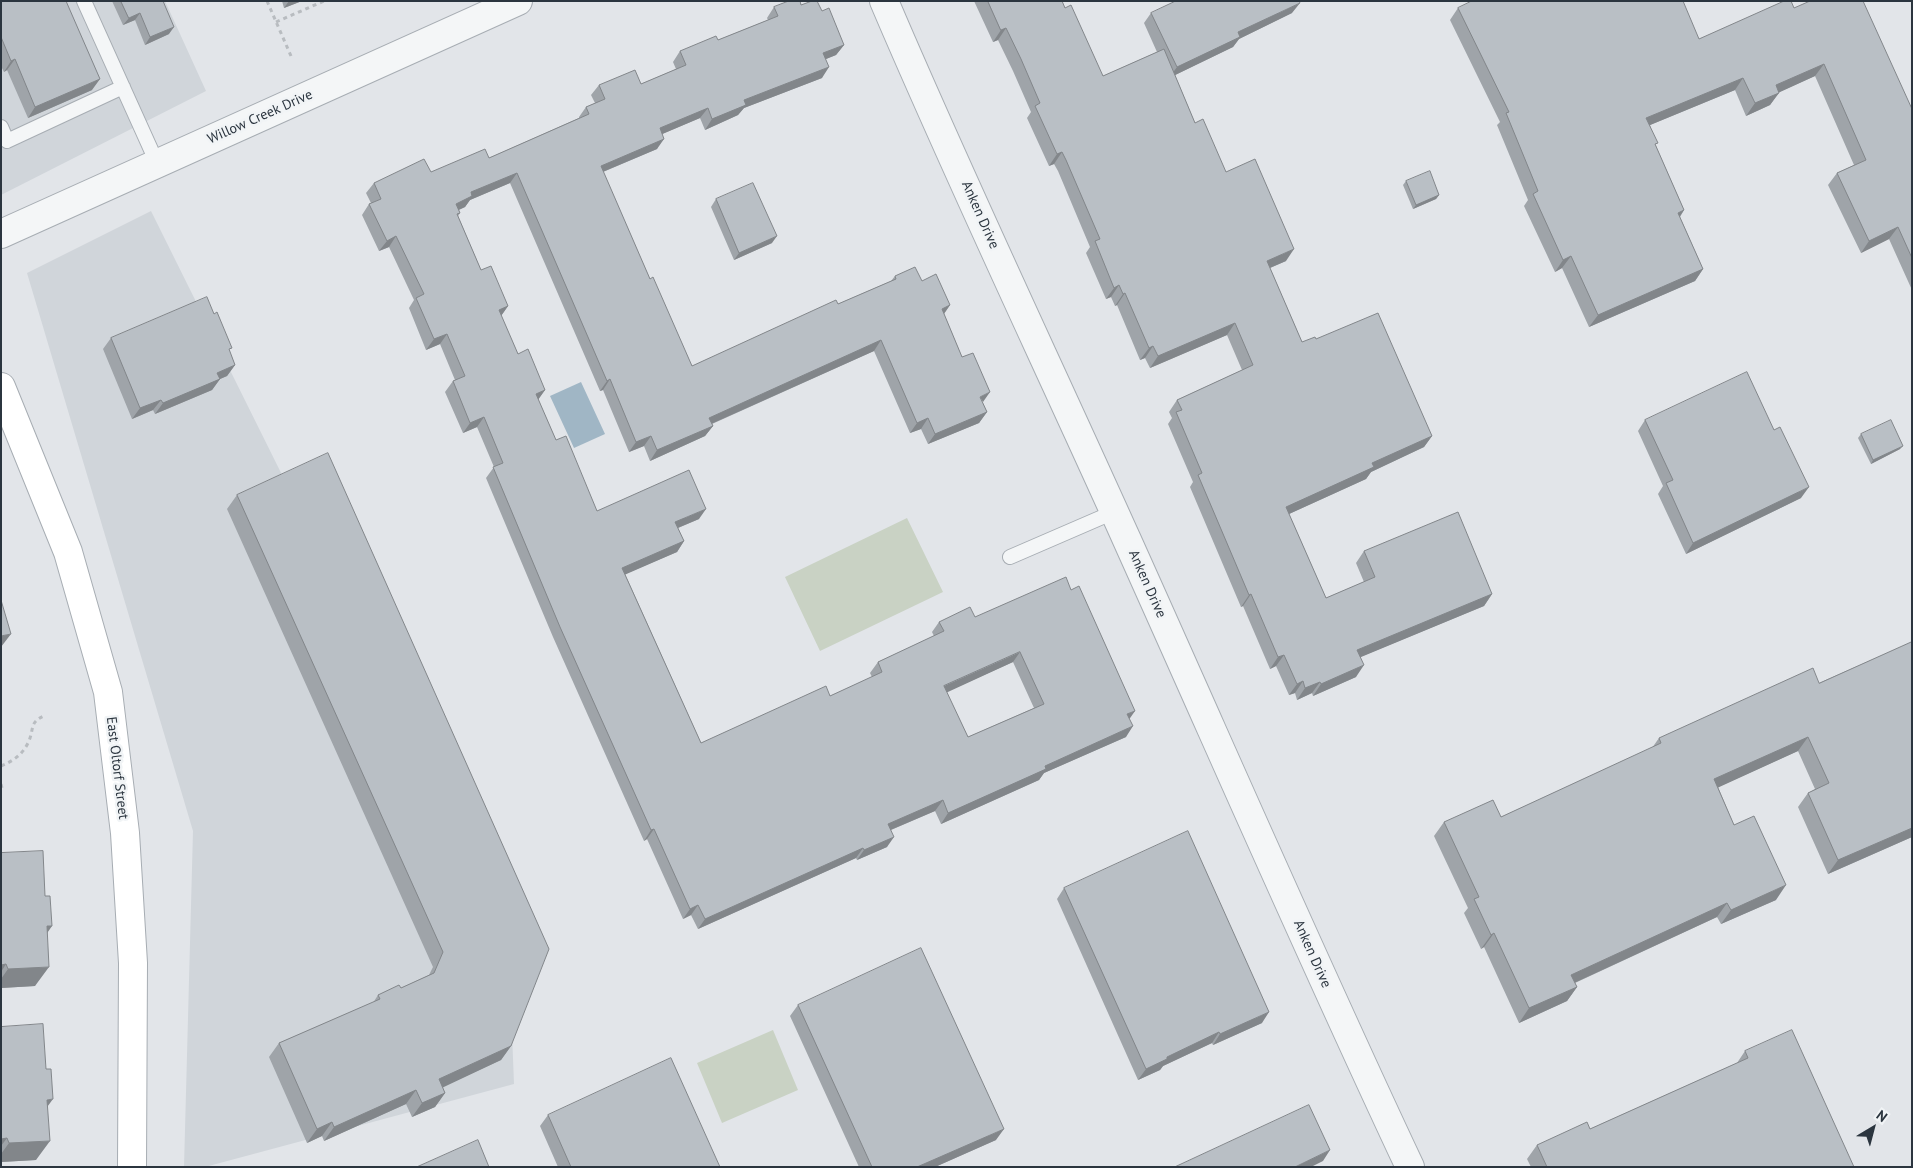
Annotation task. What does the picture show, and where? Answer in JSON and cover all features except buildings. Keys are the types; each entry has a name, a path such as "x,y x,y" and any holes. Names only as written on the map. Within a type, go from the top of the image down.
{"main road":[{"name":"East Oltorf Street","path":"1,387 68,552 108,692 125,833 134,963 132,1167"}],"street":[{"name":"Willow Creek Drive","path":"1,234 157,162 518,1"},
{"name":"Anken Drive","path":"884,1 920,88 1410,1167"}],"lane":[{"path":"84,1 157,162"},
{"path":"1,127 7,141 123,87"},
{"path":"1010,557 1114,512"}],"path":[{"path":"266,1 291,56"},
{"path":"276,22 324,1"},
{"path":"1,766 13,761 21,753 32,735 33,723 46,715"}],"shaded area":[{"path":"1,1 165,1 206,91 1,195"},
{"path":"151,211 508,930 514,1084 205,1167 184,1167 193,831 27,273"}],"green space":[{"path":"907,518 943,592 820,651 785,577"},
{"path":"773,1030 798,1090 722,1123 697,1063"}],"water":[{"path":"581,382 605,434 574,448 550,396"}]}
